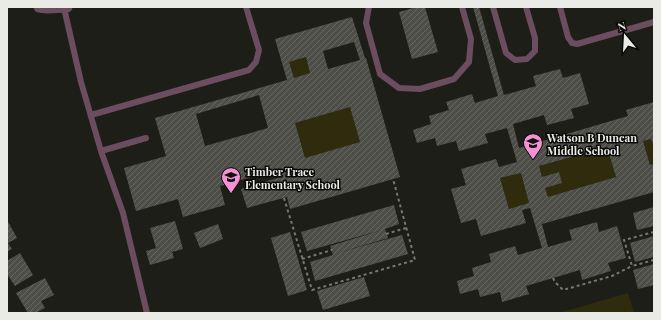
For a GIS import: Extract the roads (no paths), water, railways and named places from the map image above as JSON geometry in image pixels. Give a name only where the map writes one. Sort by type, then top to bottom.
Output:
[{"type":"street","points":[[39,7],[66,7]]},
{"type":"lane","points":[[66,7],[81,82],[101,151],[123,213],[147,313]]},
{"type":"lane","points":[[91,115],[249,70],[256,62],[259,50],[246,7]]},
{"type":"lane","points":[[369,7],[366,23],[380,74],[399,88],[420,89],[454,79],[469,62],[472,39],[462,7]]},
{"type":"lane","points":[[493,7],[506,53],[515,60],[527,59],[535,51],[535,38],[526,7]]},
{"type":"lane","points":[[560,7],[568,37],[572,44],[577,44],[654,22]]},
{"type":"lane","points":[[101,151],[146,138]]},
{"type":"place","name":"Watson B Duncan Middle School","points":[[533,160]]},
{"type":"place","name":"Timber Trace Elementary School","points":[[231,194]]}]
